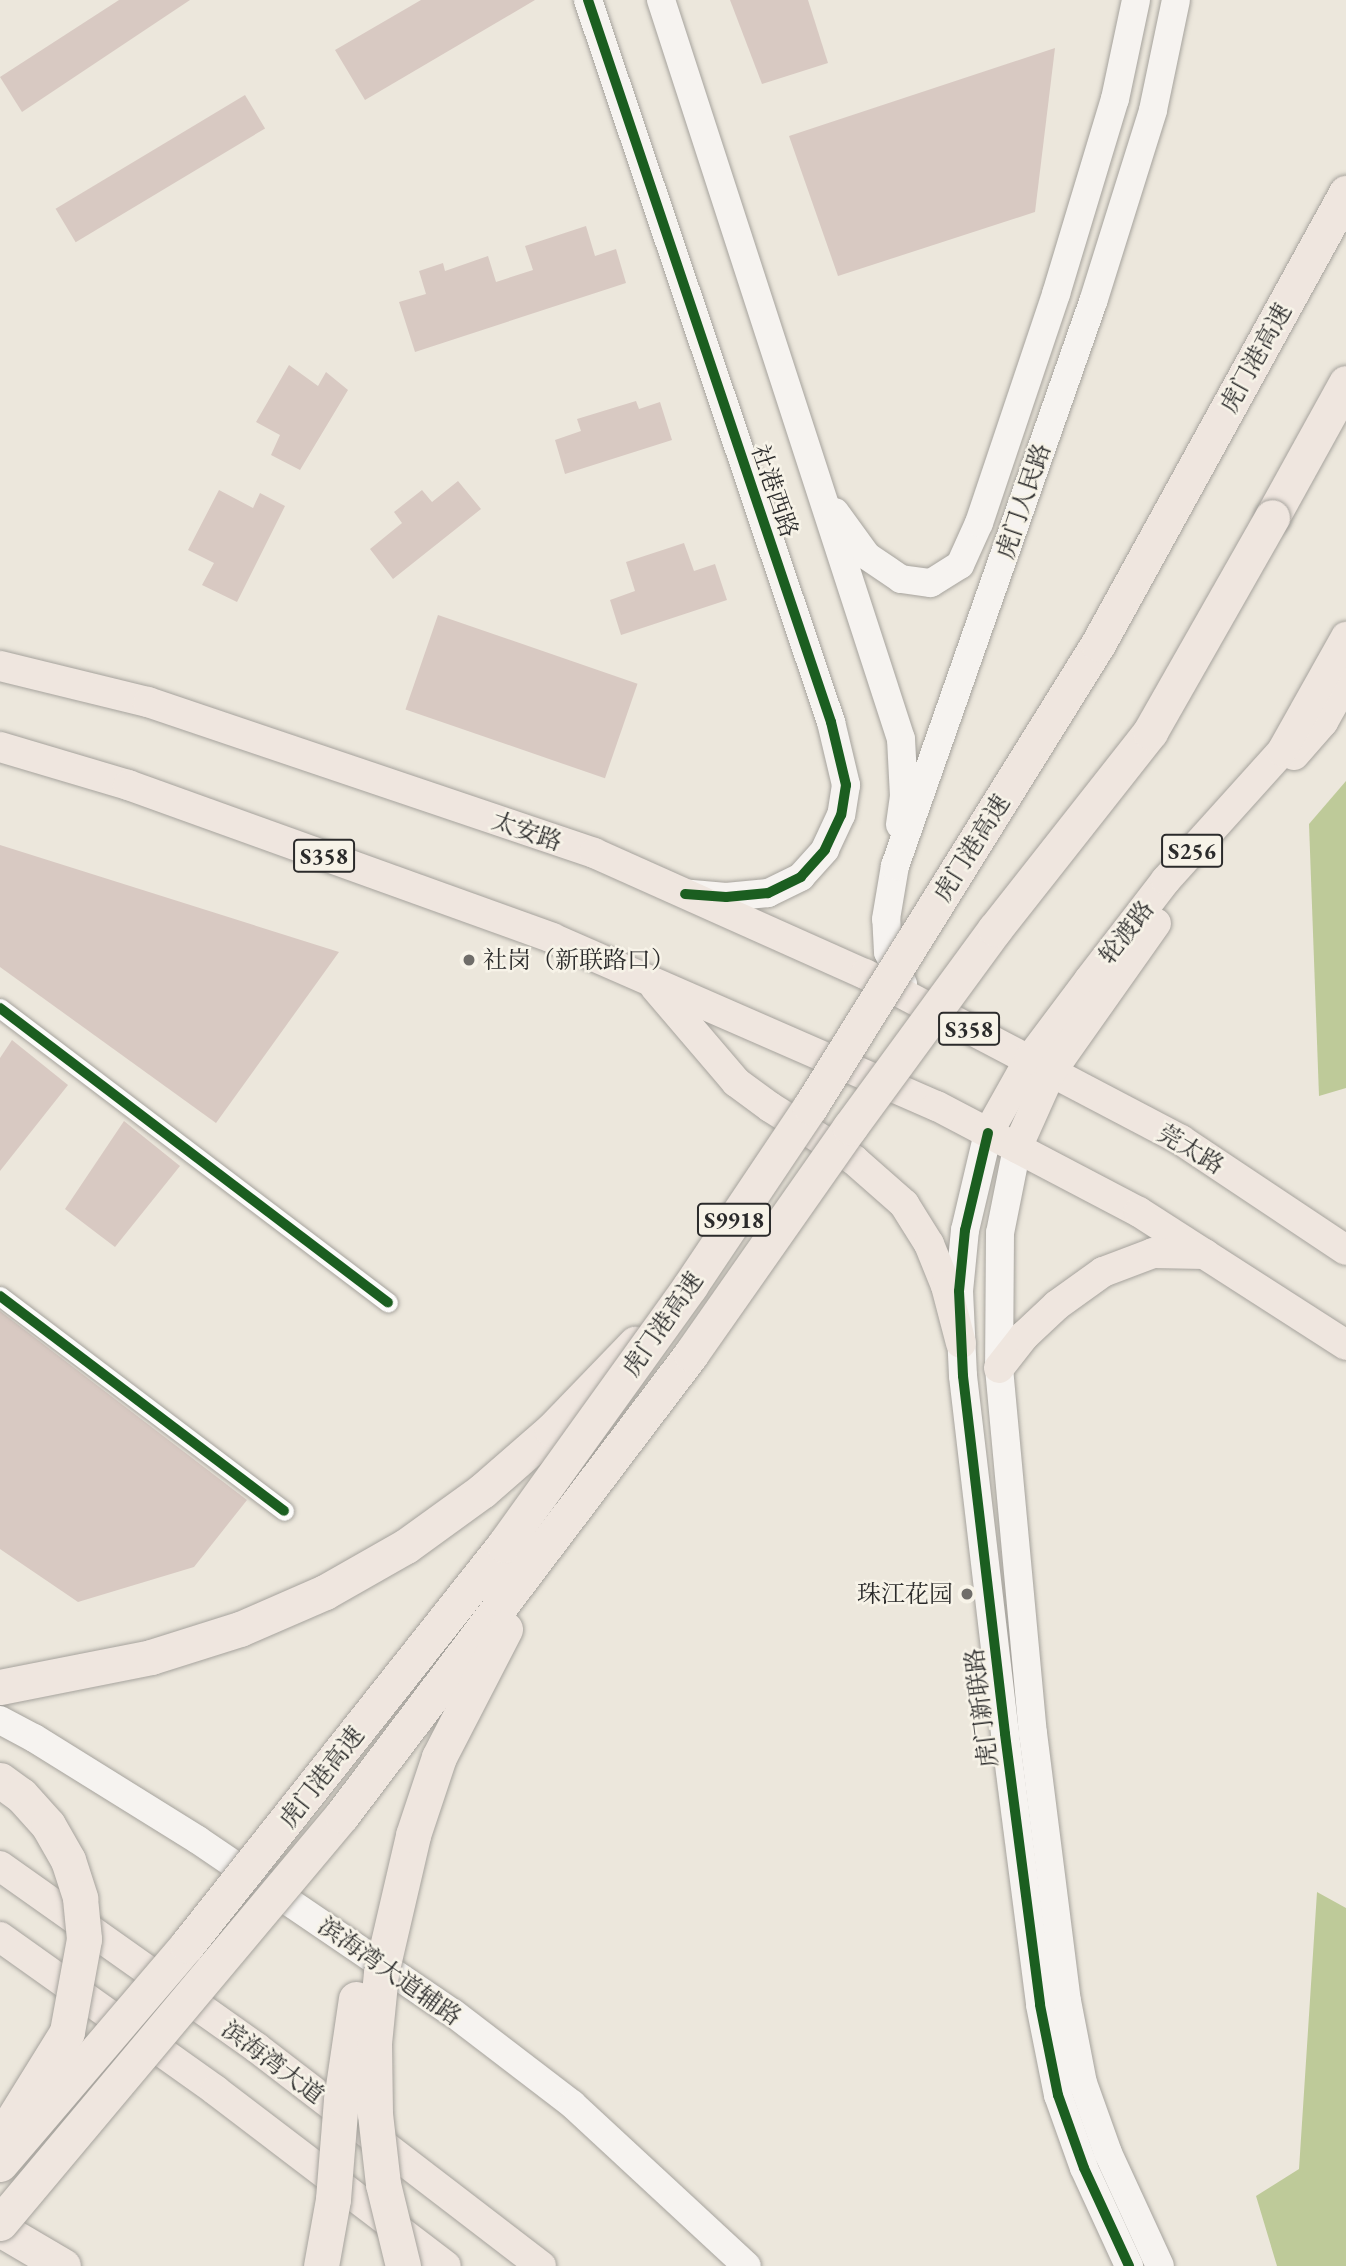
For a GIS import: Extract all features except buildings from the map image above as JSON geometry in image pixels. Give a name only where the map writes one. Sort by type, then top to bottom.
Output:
[{"type":"highway","name":"虎门港高速","points":[[0,2164],[187,1945],[505,1545],[690,1286],[810,1107],[1098,644],[1346,193]]},
{"type":"highway","name":"虎门港高速","points":[[0,2223],[342,1815],[691,1354],[849,1127],[995,929],[1150,732],[1346,383]]},
{"type":"highway","points":[[0,1687],[150,1657],[240,1629],[325,1591],[406,1546],[482,1491],[552,1430],[690,1286]]},
{"type":"highway","points":[[321,2266],[333,2199],[341,2100],[354,2011],[374,1912],[404,1829],[439,1757],[494,1649],[569,1518]]},
{"type":"highway","points":[[403,2266],[383,2184],[375,2114],[374,2043],[380,1973],[394,1903],[439,1757]]},
{"type":"highway","points":[[0,1780],[21,1795],[48,1825],[68,1860],[80,1898],[84,1938],[68,2032],[0,2140]]},
{"type":"highway","points":[[0,2229],[64,2266]]},
{"type":"main road","name":"轮渡路","points":[[1017,1148],[1040,1066],[1166,880],[1282,751],[1346,637]]},
{"type":"main road","name":"太安路","points":[[0,666],[148,702],[594,853],[865,974],[1040,1066]]},
{"type":"main road","name":"轮渡路","points":[[988,1133],[1172,900],[1323,722],[1346,681]]},
{"type":"main road","name":"S358","points":[[0,747],[128,785],[552,938],[937,1106],[988,1133]]},
{"type":"main road","points":[[644,978],[662,992],[736,1082],[770,1107],[854,1160],[904,1204],[929,1244],[946,1286],[961,1343]]},
{"type":"main road","name":"莞太路","points":[[1040,1066],[1181,1140],[1346,1250]]},
{"type":"main road","points":[[988,1133],[1139,1212],[1346,1345]]},
{"type":"main road","points":[[999,1368],[1024,1336],[1057,1305],[1103,1272],[1153,1253],[1205,1254]]},
{"type":"main road","name":"滨海湾大道","points":[[0,1866],[208,2013],[541,2266]]},
{"type":"main road","points":[[0,1937],[171,2059],[446,2266]]},
{"type":"street","name":"社港西路","points":[[588,0],[831,722],[846,785],[841,815],[825,850],[801,877],[768,893],[726,897],[685,894]]},
{"type":"street","name":"社港西路","points":[[661,0],[901,739],[904,796],[895,866]]},
{"type":"street","name":"虎门人民路","points":[[813,472],[836,515],[867,556],[901,579],[931,583],[960,565],[979,523],[1060,281],[1115,99],[1136,0]]},
{"type":"street","name":"虎门人民路","points":[[910,997],[888,952],[886,919],[895,866],[1093,302],[1153,110],[1176,0]]},
{"type":"street","points":[[0,1008],[388,1303]]},
{"type":"street","name":"虎门新联路","points":[[988,1133],[965,1230],[959,1291],[961,1343],[1003,1720],[1040,2005],[1058,2095],[1084,2168],[1129,2266]]},
{"type":"street","name":"虎门新联路","points":[[1017,1148],[1000,1234],[999,1368],[1033,1733],[1067,2001],[1083,2083],[1108,2153],[1160,2266]]},
{"type":"street","points":[[0,1296],[284,1511]]},
{"type":"street","name":"滨海湾大道辅路","points":[[0,1720],[74,1762],[198,1840],[453,2013],[572,2104],[747,2266]]},
{"type":"green space","points":[[1346,781],[1346,1088],[1319,1096],[1309,824]]},
{"type":"green space","points":[[1317,1892],[1346,1908],[1346,2266],[1277,2266],[1256,2196],[1299,2169]]},
{"type":"cycle path","points":[[588,0],[831,722],[846,785],[841,815],[825,850],[801,877],[768,893],[726,897],[685,894]]},
{"type":"cycle path","points":[[0,1008],[388,1303]]},
{"type":"cycle path","points":[[988,1133],[965,1230],[959,1291],[963,1376],[1005,1734],[1040,2005],[1058,2095],[1084,2168],[1129,2266]]},
{"type":"cycle path","points":[[0,1296],[284,1511]]},
{"type":"place","name":"社岗（新联路口）","points":[[469,960]]},
{"type":"place","name":"珠江花园","points":[[967,1594]]}]
